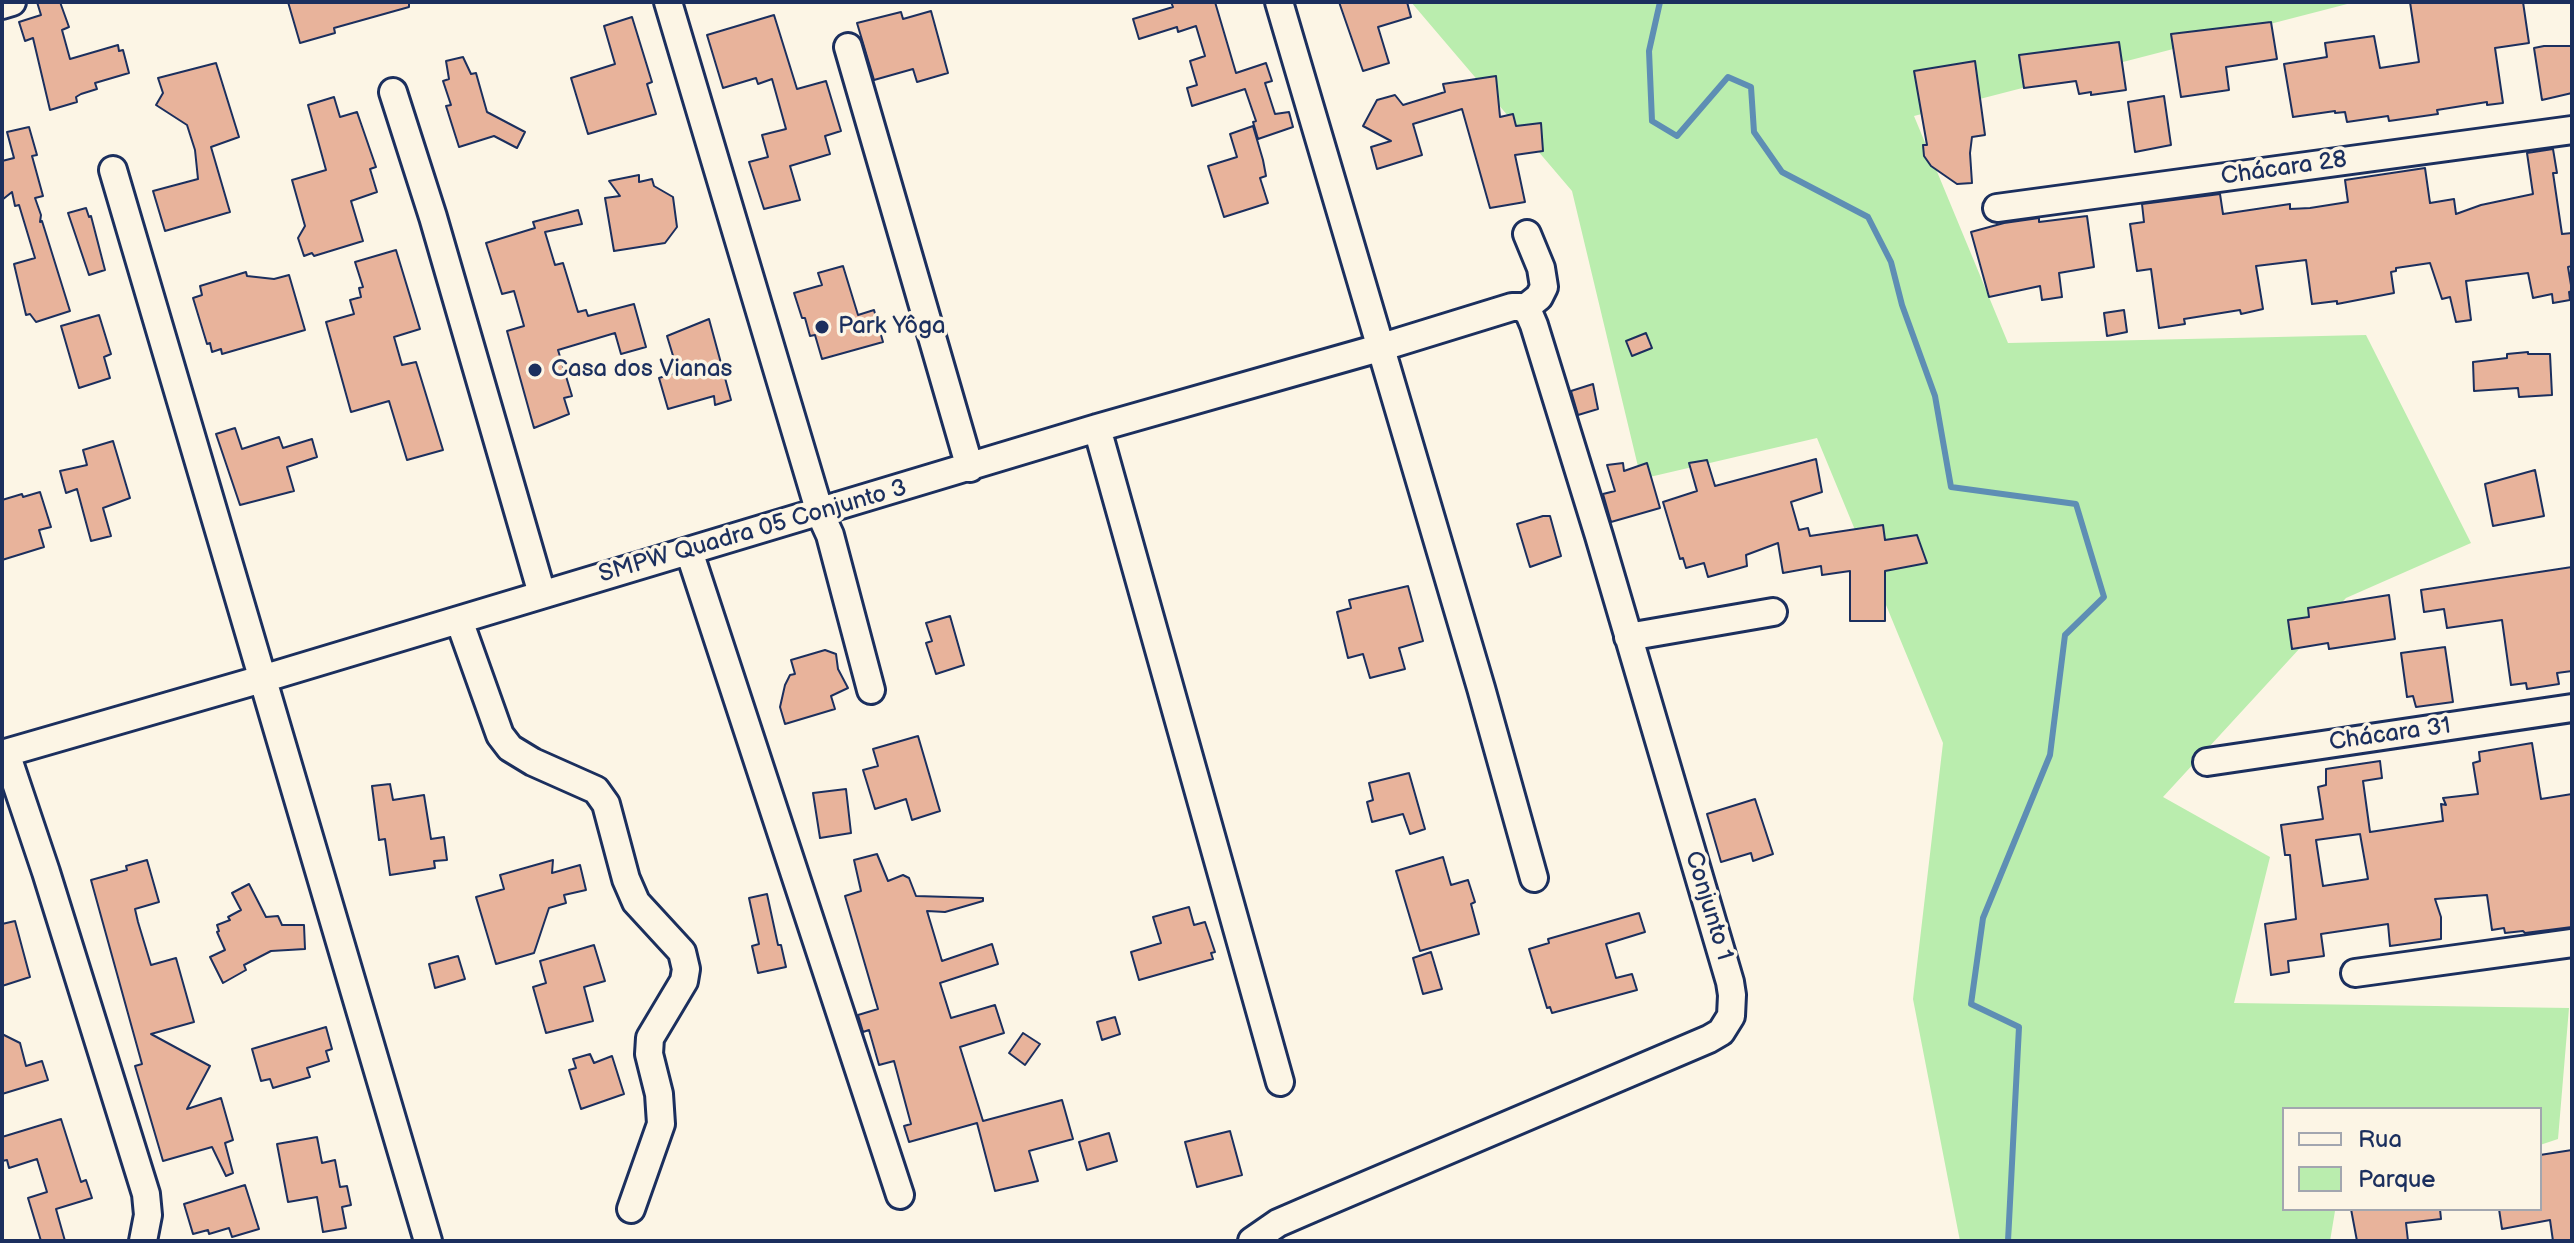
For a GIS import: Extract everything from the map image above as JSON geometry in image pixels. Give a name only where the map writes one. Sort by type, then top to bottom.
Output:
[{"type":"street","points":[[2,5],[12,2]]},
{"type":"street","points":[[668,2],[820,513],[830,535],[871,690]]},
{"type":"street","points":[[1279,2],[1477,672],[1534,878]]},
{"type":"street","points":[[848,47],[970,468]]},
{"type":"street","points":[[393,92],[430,208],[542,594]]},
{"type":"street","name":"Chácara 28","points":[[1997,208],[2572,130]]},
{"type":"street","points":[[113,170],[428,1241]]},
{"type":"street","points":[[1514,309],[1539,297],[1544,287],[1541,268],[1527,234]]},
{"type":"street","name":"SMPW Quadra 05 Conjunto 3","points":[[4,754],[1097,428],[1514,309]]},
{"type":"street","name":"Conjunto 1","points":[[1252,1241],[1278,1223],[1709,1039],[1727,1025],[1732,1004],[1730,982],[1628,637],[1534,325],[1514,309]]},
{"type":"street","points":[[1097,428],[1280,1082]]},
{"type":"street","points":[[689,551],[900,1195]]},
{"type":"street","points":[[1628,637],[1773,612]]},
{"type":"street","points":[[459,620],[500,735],[510,748],[533,762],[596,790],[606,804],[626,879],[636,902],[682,952],[686,969],[684,981],[650,1038],[649,1054],[659,1094],[661,1124],[631,1209]]},
{"type":"street","name":"Chácara 31","points":[[2207,762],[2572,708]]},
{"type":"street","points":[[4,754],[46,872],[146,1194],[148,1215],[143,1241]]},
{"type":"street","points":[[2355,973],[2572,943]]},
{"type":"green space","points":[[1411,2],[2355,2],[1914,116],[2008,343],[2366,335],[2471,543],[2346,598],[2163,797],[2270,857],[2234,1003],[2569,1008],[2558,1139],[2542,1144],[2542,1107],[2282,1107],[2282,1211],[2335,1211],[2330,1241],[1960,1241],[1913,999],[1943,743],[1817,438],[1641,479],[1572,191]]},
{"type":"building","points":[[37,2],[60,2],[69,27],[62,30],[70,59],[118,45],[119,51],[123,50],[129,73],[95,83],[97,89],[76,97],[77,102],[50,110],[33,38],[25,41],[19,22],[41,15]]},
{"type":"building","points":[[288,2],[409,2],[409,7],[334,28],[335,33],[300,43]]},
{"type":"building","points":[[1171,2],[1215,2],[1236,73],[1266,63],[1272,81],[1265,83],[1275,114],[1289,112],[1293,127],[1258,139],[1253,122],[1256,121],[1245,89],[1192,106],[1187,88],[1197,85],[1190,61],[1205,56],[1196,26],[1178,32],[1177,27],[1139,39],[1133,19],[1173,7]]},
{"type":"building","points":[[1339,2],[1407,2],[1411,17],[1378,27],[1389,63],[1363,71]]},
{"type":"building","points":[[2410,2],[2523,2],[2529,43],[2495,48],[2503,103],[2487,105],[2487,102],[2437,110],[2438,114],[2389,121],[2388,116],[2347,122],[2345,112],[2335,111],[2293,117],[2284,64],[2327,57],[2325,43],[2374,36],[2380,68],[2419,62]]},
{"type":"building","points":[[931,11],[948,73],[917,82],[913,69],[874,80],[857,23],[901,12],[903,19]]},
{"type":"building","points":[[774,15],[797,89],[826,81],[841,131],[825,136],[830,154],[790,166],[800,200],[764,209],[749,162],[768,157],[762,135],[786,129],[772,79],[758,84],[756,78],[723,88],[707,35]]},
{"type":"building","points":[[632,17],[652,82],[647,84],[656,114],[588,134],[571,78],[615,64],[604,26]]},
{"type":"building","points":[[2271,22],[2277,59],[2226,67],[2229,90],[2181,97],[2171,34]]},
{"type":"building","points":[[2119,42],[2126,90],[2079,94],[2076,81],[2024,88],[2019,55]]},
{"type":"building","points":[[2572,46],[2572,93],[2542,100],[2534,48]]},
{"type":"building","points":[[463,57],[471,74],[476,73],[487,112],[525,132],[517,148],[494,136],[459,147],[446,106],[451,105],[443,81],[449,79],[446,61]]},
{"type":"building","points":[[1975,61],[1985,135],[1972,137],[1972,183],[1957,184],[1931,166],[1924,156],[1923,145],[1927,145],[1914,71]]},
{"type":"building","points":[[216,63],[239,137],[211,147],[230,212],[165,231],[153,191],[198,179],[195,150],[187,125],[156,105],[163,93],[158,78]]},
{"type":"building","points":[[1496,76],[1500,117],[1513,114],[1516,126],[1541,123],[1543,151],[1515,155],[1525,202],[1490,208],[1462,109],[1413,124],[1422,155],[1377,169],[1371,147],[1391,141],[1363,126],[1377,100],[1395,95],[1403,105],[1445,92],[1443,84]]},
{"type":"building","points":[[2164,96],[2171,145],[2135,152],[2128,102]]},
{"type":"building","points":[[334,97],[340,117],[357,112],[376,167],[370,169],[377,192],[351,201],[363,241],[314,256],[312,253],[304,256],[298,238],[305,226],[292,180],[326,170],[308,105]]},
{"type":"building","points":[[1253,126],[1263,160],[1266,176],[1260,178],[1268,203],[1224,217],[1208,166],[1237,157],[1230,134]]},
{"type":"building","points":[[29,127],[37,155],[32,156],[43,196],[35,198],[41,215],[40,222],[70,311],[36,322],[30,314],[26,315],[14,264],[35,258],[12,192],[2,200],[2,161],[14,158],[7,132]]},
{"type":"building","points":[[2553,149],[2557,173],[2553,173],[2562,234],[2572,233],[2572,266],[2568,267],[2572,291],[2569,292],[2570,300],[2553,303],[2552,294],[2533,298],[2528,273],[2466,281],[2471,320],[2456,322],[2450,297],[2442,299],[2430,263],[2396,268],[2391,272],[2394,293],[2337,304],[2337,301],[2312,304],[2306,260],[2256,266],[2263,309],[2184,319],[2185,324],[2159,328],[2151,269],[2137,271],[2130,224],[2144,222],[2142,204],[2220,194],[2223,214],[2290,204],[2290,209],[2310,208],[2348,202],[2345,180],[2425,168],[2430,203],[2454,199],[2456,214],[2481,205],[2533,194],[2527,153]]},
{"type":"building","points":[[639,175],[639,182],[652,179],[654,186],[673,197],[677,227],[665,243],[614,251],[605,198],[620,196],[609,181]]},
{"type":"building","points":[[86,208],[91,216],[105,270],[89,275],[68,213]]},
{"type":"building","points":[[578,210],[582,224],[545,232],[555,265],[563,263],[578,312],[586,310],[588,316],[634,304],[646,347],[621,354],[615,333],[558,350],[572,396],[564,398],[569,414],[534,428],[507,331],[524,326],[514,291],[502,294],[486,243],[535,228],[533,222]]},
{"type":"building","points":[[2087,216],[2094,267],[2059,273],[2062,297],[2042,300],[2040,286],[1989,297],[1971,232],[2039,218],[2039,222]]},
{"type":"building","points":[[396,250],[420,329],[394,337],[402,365],[416,362],[443,450],[407,460],[389,401],[351,412],[326,322],[354,314],[350,300],[361,297],[359,288],[363,287],[355,262]]},
{"type":"building","points":[[843,266],[858,315],[874,310],[883,342],[822,359],[815,335],[810,336],[794,293],[822,285],[818,273]]},
{"type":"building","points":[[246,272],[247,276],[274,279],[289,275],[305,330],[222,354],[221,349],[212,352],[193,298],[202,295],[200,286]]},
{"type":"building","points":[[2124,310],[2127,332],[2107,336],[2104,313]]},
{"type":"building","points":[[99,315],[111,354],[104,357],[110,378],[79,388],[61,326]]},
{"type":"building","points":[[709,319],[731,400],[715,405],[714,396],[668,409],[659,378],[678,372],[667,336]]},
{"type":"building","points":[[1646,333],[1652,348],[1632,356],[1626,341]]},
{"type":"building","points":[[2528,352],[2550,354],[2552,395],[2519,397],[2518,388],[2474,391],[2473,362]]},
{"type":"building","points":[[1593,384],[1598,409],[1578,415],[1571,391]]},
{"type":"building","points":[[235,428],[242,449],[279,437],[283,448],[312,439],[317,457],[287,467],[294,491],[240,505],[216,434]]},
{"type":"building","points":[[113,441],[130,498],[103,508],[111,536],[91,541],[77,489],[66,493],[60,471],[87,465],[83,450]]},
{"type":"building","points":[[1816,459],[1822,492],[1791,502],[1799,530],[1808,528],[1810,536],[1883,525],[1885,540],[1917,535],[1927,563],[1885,571],[1885,621],[1850,621],[1850,571],[1822,575],[1821,566],[1783,573],[1778,543],[1746,555],[1747,566],[1708,577],[1704,563],[1686,568],[1683,558],[1680,559],[1663,502],[1697,491],[1689,463],[1707,460],[1715,486]]},
{"type":"building","points":[[1623,463],[1624,471],[1647,463],[1660,508],[1611,522],[1603,494],[1615,491],[1607,465]]},
{"type":"building","points":[[2535,470],[2544,516],[2493,526],[2485,484]]},
{"type":"building","points":[[40,492],[51,527],[39,530],[44,547],[2,560],[2,500]]},
{"type":"building","points":[[1550,516],[1561,556],[1530,567],[1517,524]]},
{"type":"building","points":[[2572,567],[2572,671],[2557,673],[2559,684],[2527,689],[2526,683],[2511,685],[2502,620],[2447,628],[2444,609],[2424,612],[2421,590]]},
{"type":"building","points":[[1408,586],[1423,641],[1399,648],[1405,669],[1370,678],[1363,654],[1348,658],[1337,612],[1351,608],[1349,600]]},
{"type":"building","points":[[2389,595],[2395,639],[2329,649],[2328,643],[2292,649],[2288,620],[2309,617],[2308,608]]},
{"type":"building","points":[[950,616],[964,665],[936,674],[926,643],[932,641],[926,623]]},
{"type":"building","points":[[2445,647],[2453,702],[2416,707],[2413,696],[2407,697],[2401,653]]},
{"type":"building","points":[[825,650],[836,654],[838,669],[848,688],[831,696],[835,709],[785,724],[780,707],[785,685],[790,675],[795,674],[791,660]]},
{"type":"building","points":[[918,736],[940,811],[912,820],[906,799],[875,809],[863,770],[878,766],[873,749]]},
{"type":"building","points":[[2532,743],[2541,799],[2572,794],[2572,927],[2505,933],[2504,928],[2492,930],[2487,895],[2435,899],[2441,917],[2441,939],[2390,946],[2388,924],[2321,934],[2324,956],[2288,961],[2289,972],[2271,975],[2265,924],[2296,919],[2290,855],[2285,855],[2281,825],[2323,819],[2318,787],[2326,785],[2326,769],[2380,761],[2382,778],[2363,781],[2370,832],[2443,821],[2441,804],[2446,805],[2443,798],[2478,794],[2473,763],[2480,761],[2479,752]],"holes":[[[2360,834],[2368,879],[2323,886],[2316,840]]]},
{"type":"building","points":[[1409,773],[1425,829],[1410,834],[1403,814],[1372,822],[1367,802],[1373,800],[1369,783]]},
{"type":"building","points":[[390,784],[393,800],[424,795],[431,839],[444,837],[447,860],[434,861],[435,868],[390,875],[385,839],[379,840],[372,786]]},
{"type":"building","points":[[846,789],[851,833],[820,838],[813,793]]},
{"type":"building","points":[[1755,799],[1773,854],[1753,861],[1751,853],[1721,862],[1707,814]]},
{"type":"building","points":[[877,854],[888,881],[903,875],[909,878],[916,896],[983,898],[983,901],[945,912],[927,911],[942,961],[992,944],[998,964],[940,983],[951,1018],[995,1005],[1004,1033],[960,1047],[983,1121],[1062,1100],[1073,1139],[1029,1151],[1038,1181],[995,1191],[977,1123],[909,1142],[904,1126],[911,1124],[894,1061],[879,1065],[869,1030],[863,1032],[858,1015],[878,1009],[845,896],[861,891],[854,860]]},
{"type":"building","points":[[1443,857],[1451,885],[1468,880],[1475,902],[1471,904],[1479,934],[1420,951],[1396,871]]},
{"type":"building","points":[[147,860],[159,902],[135,909],[138,922],[151,965],[176,958],[194,1022],[151,1034],[210,1066],[187,1109],[221,1098],[233,1140],[225,1143],[233,1173],[226,1176],[212,1147],[163,1161],[135,1066],[142,1064],[91,880],[127,870],[126,866]]},
{"type":"building","points":[[553,860],[552,873],[580,865],[586,890],[564,895],[566,903],[549,908],[534,953],[496,964],[476,897],[504,889],[500,875]]},
{"type":"building","points":[[249,884],[266,917],[278,916],[282,925],[304,925],[305,949],[271,951],[244,965],[246,970],[223,983],[210,957],[225,950],[217,925],[230,920],[228,917],[241,910],[232,893]]},
{"type":"building","points":[[767,894],[786,967],[758,973],[752,946],[759,944],[749,898]]},
{"type":"building","points":[[1189,907],[1194,925],[1205,922],[1215,952],[1211,953],[1213,959],[1139,980],[1131,952],[1161,943],[1153,917]]},
{"type":"building","points":[[1639,913],[1645,932],[1606,944],[1616,978],[1632,974],[1637,990],[1552,1013],[1550,1007],[1547,1008],[1529,949],[1549,943],[1548,939]]},
{"type":"building","points":[[15,921],[30,977],[2,986],[2,924]]},
{"type":"building","points":[[594,945],[605,981],[584,987],[593,1021],[546,1033],[533,987],[546,983],[540,961]]},
{"type":"building","points":[[1431,952],[1442,989],[1423,994],[1413,958]]},
{"type":"building","points":[[458,956],[465,979],[435,988],[429,964]]},
{"type":"building","points":[[1115,1017],[1120,1034],[1102,1040],[1097,1022]]},
{"type":"building","points":[[326,1027],[332,1049],[326,1051],[329,1061],[307,1068],[310,1077],[273,1088],[270,1079],[261,1081],[252,1049]]},
{"type":"building","points":[[1023,1033],[1040,1044],[1025,1065],[1009,1053]]},
{"type":"building","points":[[2,1034],[20,1043],[26,1066],[42,1061],[48,1080],[2,1094]]},
{"type":"building","points":[[590,1054],[594,1063],[612,1056],[624,1094],[581,1109],[569,1070],[576,1068],[573,1059]]},
{"type":"building","points":[[61,1119],[81,1182],[86,1180],[92,1198],[56,1209],[65,1241],[41,1241],[28,1198],[47,1192],[37,1159],[9,1168],[7,1160],[2,1161],[2,1137]]},
{"type":"building","points":[[1230,1131],[1242,1175],[1197,1187],[1185,1142]]},
{"type":"building","points":[[1109,1133],[1117,1161],[1087,1170],[1079,1142]]},
{"type":"building","points":[[317,1137],[322,1163],[335,1160],[340,1187],[347,1186],[351,1205],[342,1207],[346,1228],[323,1232],[317,1197],[288,1202],[277,1144]]},
{"type":"building","points":[[2572,1150],[2572,1241],[2553,1241],[2550,1220],[2502,1229],[2499,1211],[2542,1211],[2542,1155]]},
{"type":"building","points":[[245,1185],[259,1229],[232,1237],[229,1228],[209,1234],[208,1230],[193,1234],[184,1204]]},
{"type":"building","points":[[2351,1211],[2440,1211],[2441,1219],[2406,1223],[2408,1241],[2357,1241]]},
{"type":"waterway","points":[[1660,2],[1649,51],[1652,121],[1677,136],[1728,77],[1751,87],[1754,132],[1782,172],[1868,217],[1891,262],[1902,305],[1935,396],[1951,487],[2076,504],[2104,597],[2065,635],[2050,755],[1983,918],[1971,1004],[2019,1027],[2008,1241]]},
{"type":"place","name":"Park Yôga","points":[[822,327]]},
{"type":"place","name":"Casa dos Vianas","points":[[535,370]]}]
